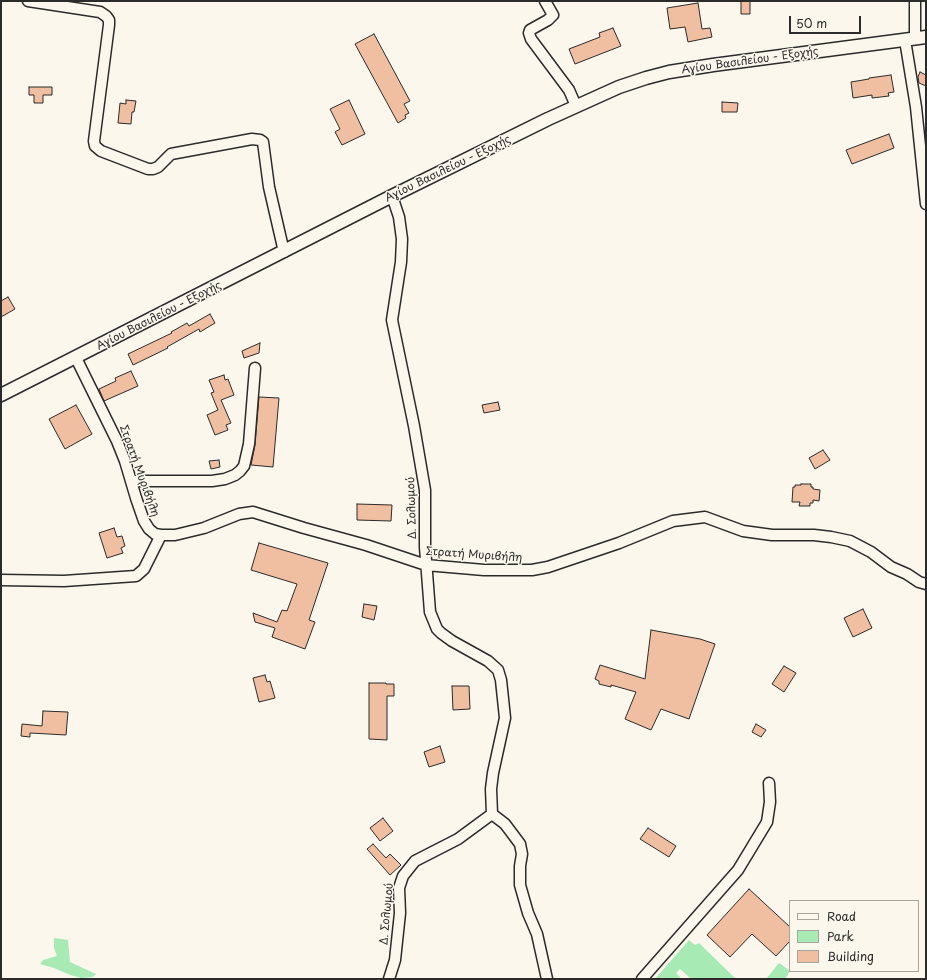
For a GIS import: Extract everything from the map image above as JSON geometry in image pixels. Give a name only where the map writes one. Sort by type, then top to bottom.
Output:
[{"type":"main road","name":"Αγίου Βασιλείου - Εξοχής","points":[[1,395],[392,196],[576,106],[620,87],[669,72],[916,38]]},
{"type":"street","points":[[28,1],[100,12],[109,20],[94,141],[95,146],[101,151],[148,169],[153,169],[170,154],[252,139],[260,140],[262,142],[269,187],[284,252]]},
{"type":"street","points":[[545,1],[553,15],[548,20],[530,30],[529,33],[531,39],[568,90],[576,106]]},
{"type":"street","points":[[915,1],[916,107],[926,204]]},
{"type":"street","name":"Δ. Σολωμού","points":[[389,979],[395,960],[400,913],[399,888],[403,876],[415,861],[458,839],[492,814],[491,790],[493,773],[505,718],[501,680],[498,670],[488,660],[452,641],[441,633],[437,629],[430,612],[424,530],[425,490],[416,433],[392,320],[401,262],[402,239],[399,217],[392,196]]},
{"type":"street","name":"Στρατή Μυριβήλη","points":[[76,358],[117,441],[132,481],[144,521],[149,529],[155,534],[175,535],[204,528],[239,514],[252,512],[366,545],[426,565],[484,570],[532,570],[548,567],[619,543],[674,521],[705,517],[743,531],[772,535],[831,536],[850,542],[872,552],[891,567],[907,574],[919,582],[926,584]]},
{"type":"street","points":[[132,481],[212,481],[225,479],[240,471],[244,466],[249,444],[255,368]]},
{"type":"street","points":[[1,580],[64,581],[136,576],[144,569],[161,535]]},
{"type":"street","points":[[642,979],[738,870],[767,822],[770,802],[769,783]]},
{"type":"street","points":[[492,814],[505,824],[520,844],[522,854],[520,866],[520,885],[528,913],[537,934],[546,979]]},
{"type":"green space","points":[[54,938],[68,940],[70,962],[96,974],[93,977],[81,978],[40,964],[43,960],[57,956],[54,948]]},
{"type":"green space","points":[[689,940],[695,945],[699,943],[736,979],[691,979],[680,969],[676,973],[682,979],[655,979]]},
{"type":"green space","points":[[779,963],[789,970],[789,973],[785,979],[766,979]]},
{"type":"building","points":[[741,1],[750,1],[750,14],[741,14]]},
{"type":"building","points":[[698,3],[702,29],[710,28],[712,37],[688,42],[685,27],[670,29],[667,8]]},
{"type":"building","points":[[613,28],[621,46],[575,64],[569,49],[600,37],[599,33]]},
{"type":"building","points":[[374,34],[410,101],[404,104],[409,113],[405,115],[406,118],[398,123],[355,44]]},
{"type":"building","points":[[920,72],[926,75],[926,86],[919,83],[918,77]]},
{"type":"building","points":[[891,75],[894,92],[888,93],[889,96],[872,98],[872,95],[853,98],[851,82]]},
{"type":"building","points":[[29,87],[52,87],[52,95],[43,95],[43,103],[34,103],[34,95],[29,95]]},
{"type":"building","points":[[126,100],[136,101],[134,112],[132,112],[131,124],[118,123],[120,103],[126,104]]},
{"type":"building","points":[[349,100],[365,134],[342,145],[335,132],[340,129],[330,109]]},
{"type":"building","points":[[722,102],[738,103],[737,112],[722,112]]},
{"type":"building","points":[[889,134],[894,148],[852,164],[846,150]]},
{"type":"building","points":[[8,297],[15,309],[1,317],[1,301]]},
{"type":"building","points":[[210,314],[215,323],[200,332],[199,329],[167,347],[168,348],[133,365],[128,354],[172,333],[171,332],[187,323],[189,326]]},
{"type":"building","points":[[260,343],[259,353],[244,358],[242,351]]},
{"type":"building","points":[[131,371],[138,386],[104,401],[99,389],[116,381],[115,378]]},
{"type":"building","points":[[224,375],[225,380],[228,379],[234,395],[221,400],[231,423],[226,425],[228,430],[215,435],[207,415],[218,410],[211,393],[214,392],[209,380]]},
{"type":"building","points":[[259,397],[279,398],[273,467],[251,465],[255,445]]},
{"type":"building","points":[[498,402],[500,410],[484,413],[482,405]]},
{"type":"building","points":[[76,405],[92,434],[65,449],[49,419]]},
{"type":"building","points":[[823,450],[830,460],[815,469],[809,458]]},
{"type":"building","points":[[219,460],[220,467],[211,469],[209,461]]},
{"type":"building","points":[[801,484],[811,484],[813,489],[820,490],[819,501],[813,500],[813,503],[810,503],[810,506],[799,506],[800,502],[792,502],[793,487]]},
{"type":"building","points":[[357,504],[392,505],[391,521],[357,520]]},
{"type":"building","points":[[114,528],[117,537],[122,536],[125,546],[121,548],[123,553],[107,558],[99,533]]},
{"type":"building","points":[[259,543],[328,563],[309,620],[315,622],[305,649],[272,637],[275,628],[255,622],[253,613],[277,622],[282,610],[287,611],[297,584],[251,570]]},
{"type":"building","points":[[364,604],[377,606],[374,620],[362,617]]},
{"type":"building","points":[[863,609],[872,628],[853,637],[844,618]]},
{"type":"building","points":[[651,630],[700,639],[715,644],[689,719],[661,709],[651,730],[625,719],[636,692],[611,685],[611,687],[599,684],[599,681],[595,679],[600,665],[645,679]]},
{"type":"building","points":[[784,666],[796,673],[784,692],[772,684]]},
{"type":"building","points":[[265,675],[267,682],[270,681],[275,698],[259,702],[253,678]]},
{"type":"building","points":[[369,683],[394,684],[394,696],[387,696],[387,740],[369,739]]},
{"type":"building","points":[[452,686],[469,686],[470,709],[453,710]]},
{"type":"building","points":[[43,711],[68,712],[66,735],[30,733],[30,737],[21,736],[22,724],[42,726]]},
{"type":"building","points":[[756,724],[766,730],[761,737],[752,732]]},
{"type":"building","points":[[440,746],[445,762],[429,767],[424,752]]},
{"type":"building","points":[[383,818],[393,831],[380,841],[370,828]]},
{"type":"building","points":[[648,828],[676,846],[669,857],[640,839]]},
{"type":"building","points":[[373,844],[386,858],[390,854],[401,865],[390,875],[367,849]]},
{"type":"building","points":[[749,889],[789,926],[789,942],[776,956],[752,934],[730,957],[707,935]]}]
